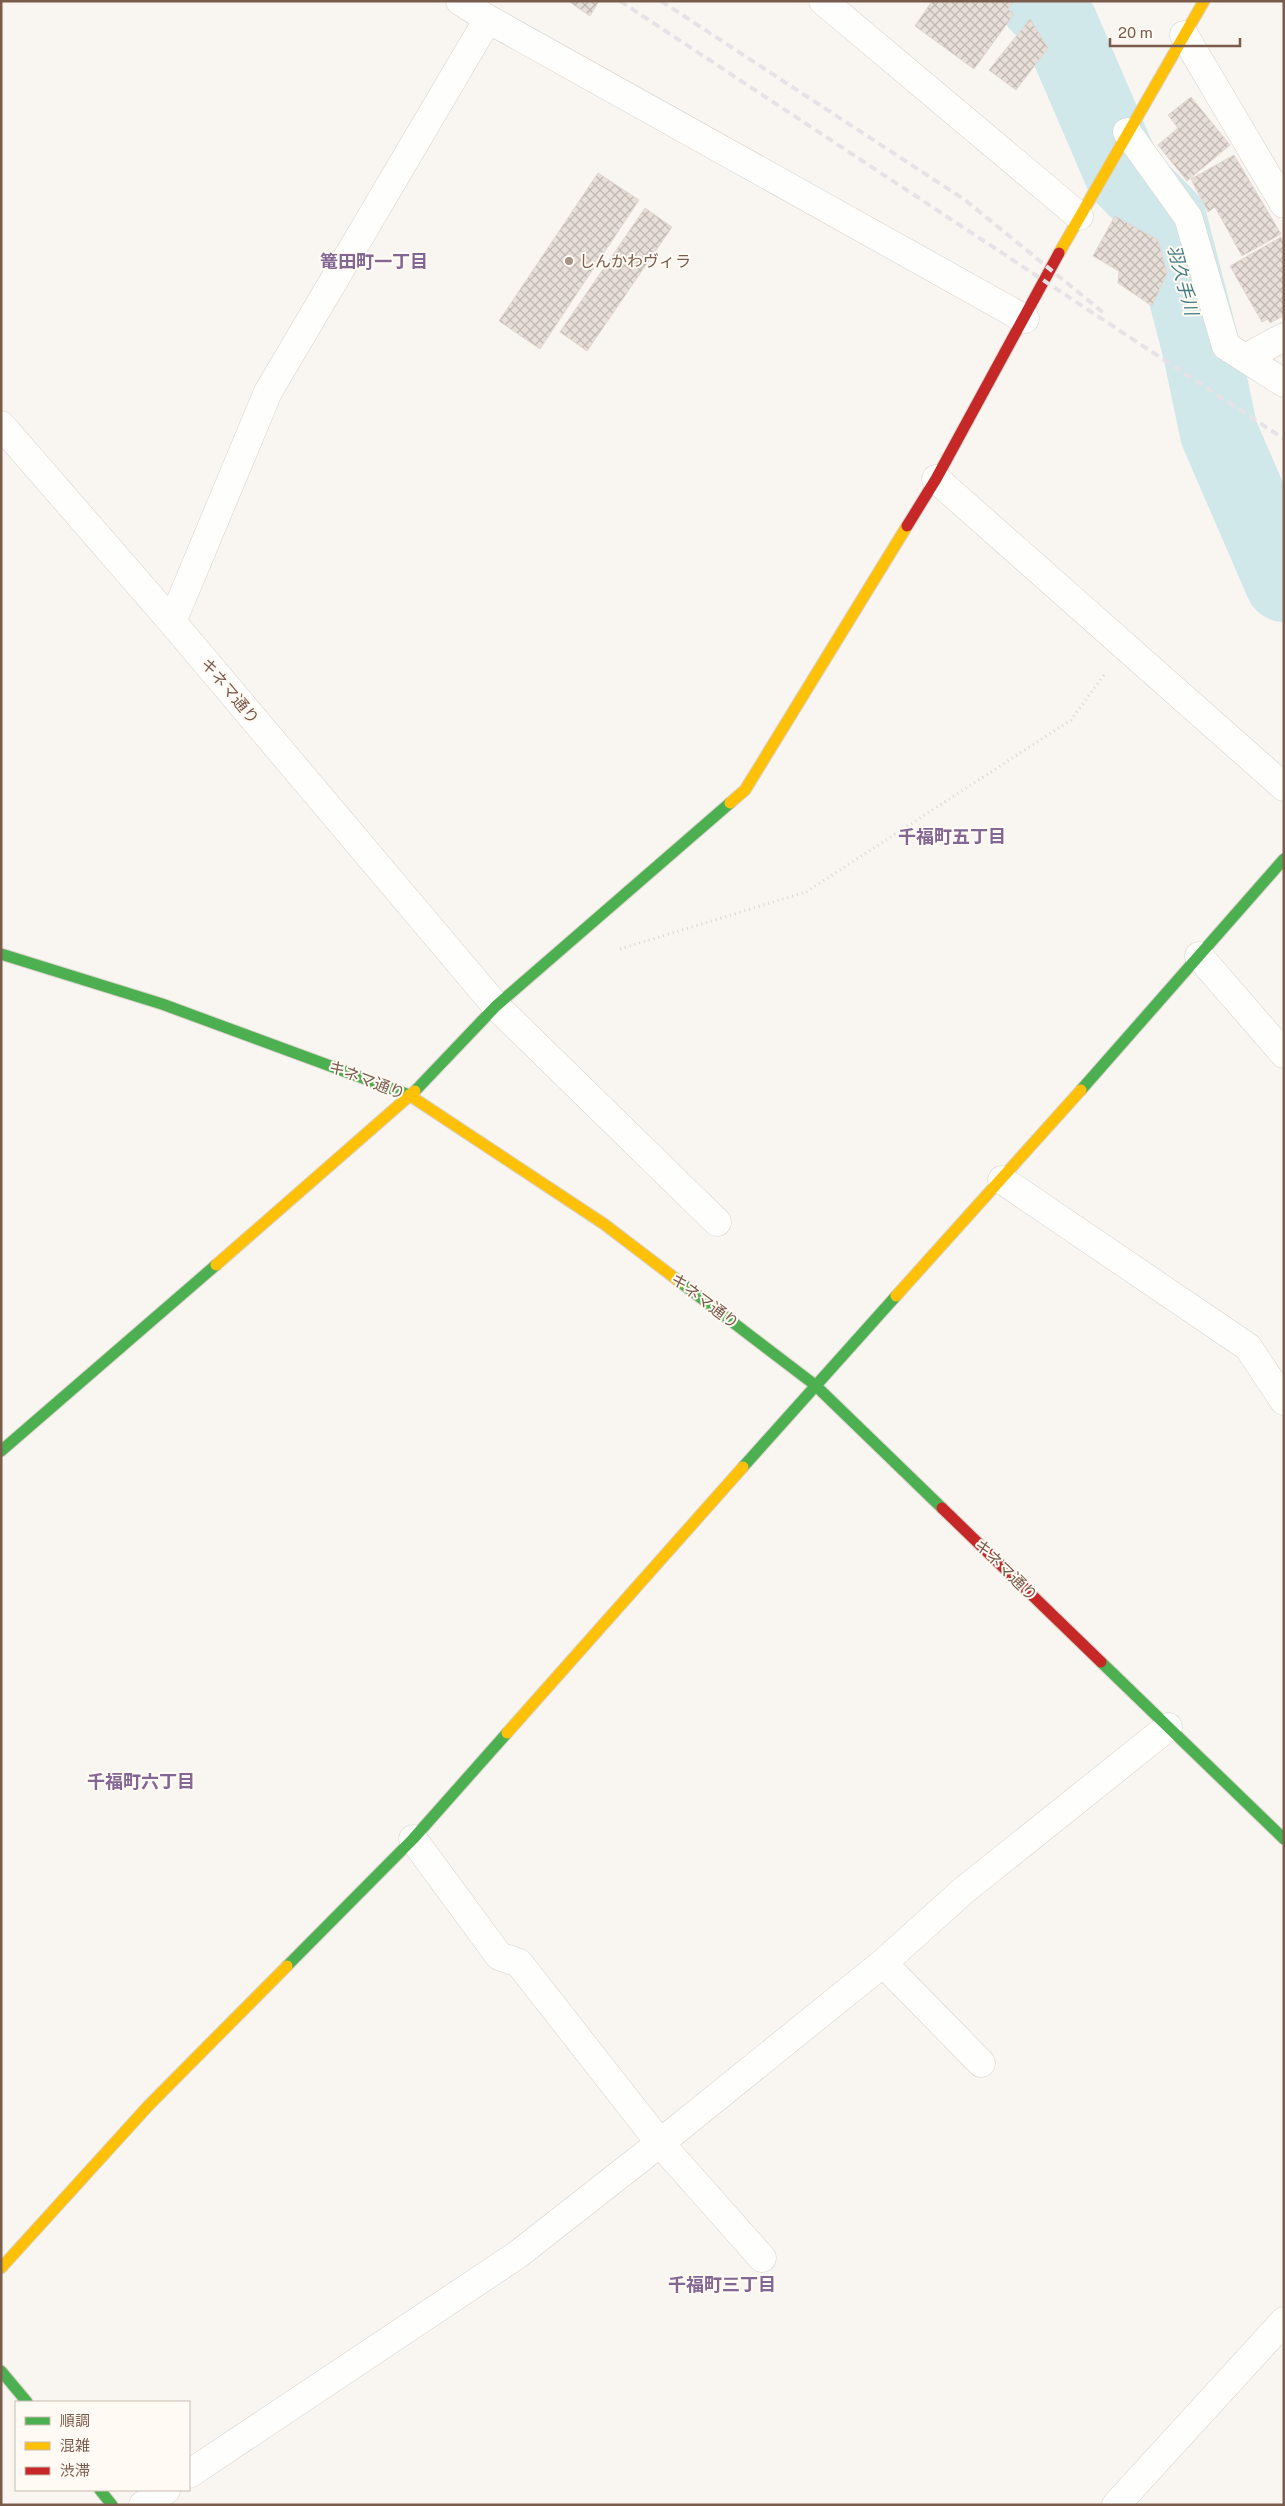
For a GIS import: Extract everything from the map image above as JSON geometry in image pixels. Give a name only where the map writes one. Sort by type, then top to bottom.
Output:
[{"type":"street","points":[[460,1],[488,19],[1025,319]]},
{"type":"street","points":[[823,1],[1079,216]]},
{"type":"street","points":[[1,1451],[410,1096],[496,1006],[745,790],[936,479],[1025,319],[1079,216],[1204,1]]},
{"type":"street","points":[[172,622],[268,392],[488,19]]},
{"type":"street","points":[[1184,35],[1284,204]]},
{"type":"street","points":[[1127,132],[1188,217],[1226,346],[1284,383]]},
{"type":"street","points":[[1245,358],[1284,337]]},
{"type":"street","name":"キネマ通り","points":[[1,425],[172,622],[496,1006],[717,1222]]},
{"type":"street","points":[[936,479],[1284,787]]},
{"type":"street","points":[[1,2268],[149,2105],[413,1839],[1002,1180],[1284,860]]},
{"type":"street","name":"キネマ通り","points":[[1,954],[162,1004],[410,1096],[604,1224],[816,1386],[1284,1839]]},
{"type":"street","points":[[1199,956],[1284,1054]]},
{"type":"street","points":[[1002,1180],[1248,1347],[1284,1401]]},
{"type":"street","points":[[190,2473],[517,2254],[660,2143],[883,1963],[963,1891],[1168,1727]]},
{"type":"street","points":[[413,1839],[499,1956],[519,1963],[660,2143],[762,2258]]},
{"type":"street","points":[[883,1963],[981,2064]]},
{"type":"street","points":[[1116,2505],[1284,2321]]},
{"type":"street","points":[[1,2371],[26,2401]]},
{"type":"street","points":[[101,2491],[112,2505]]},
{"type":"street","points":[[143,2505],[164,2491]]},
{"type":"path","points":[[616,950],[806,892],[1071,720],[1125,646]]},
{"type":"building","points":[[568,1],[599,1],[590,16]]},
{"type":"building","points":[[932,1],[1014,1],[1008,9],[1014,14],[974,69],[915,26]]},
{"type":"building","points":[[1030,19],[1048,48],[1016,90],[989,70]]},
{"type":"building","points":[[1191,97],[1230,145],[1187,181],[1158,145],[1178,128],[1168,115]]},
{"type":"building","points":[[1234,155],[1281,234],[1242,256],[1215,207],[1208,212],[1191,179]]},
{"type":"building","name":"しんかわヴィラ","points":[[598,173],[639,200],[540,349],[499,321]]},
{"type":"building","points":[[645,208],[672,227],[587,351],[560,332]]},
{"type":"building","points":[[1115,216],[1158,240],[1167,273],[1152,306],[1118,283],[1119,271],[1093,256]]},
{"type":"building","points":[[1281,237],[1284,243],[1284,318],[1283,316],[1270,323],[1268,319],[1262,322],[1230,266]]},
{"type":"waterway","name":"羽久手川","points":[[1037,1],[1059,24],[1124,175],[1168,220],[1202,352],[1219,433],[1284,583]]},
{"type":"railway","points":[[620,1],[1284,439]]},
{"type":"railway","points":[[661,1],[965,200],[1105,314]]},
{"type":"traffic: fast","points":[[415,1091],[496,1006],[730,803]]},
{"type":"traffic: fast","points":[[1081,1090],[1284,859]]},
{"type":"traffic: fast","points":[[1,954],[162,1004],[409,1095]]},
{"type":"traffic: fast","points":[[1,1451],[216,1265]]},
{"type":"traffic: fast","points":[[680,1282],[815,1385],[942,1508]]},
{"type":"traffic: fast","points":[[743,1467],[896,1296]]},
{"type":"traffic: fast","points":[[1101,1662],[1284,1839]]},
{"type":"traffic: fast","points":[[287,1966],[413,1839],[507,1733]]},
{"type":"traffic: fast","points":[[1,2371],[26,2401]]},
{"type":"traffic: fast","points":[[101,2491],[112,2505]]},
{"type":"traffic: slow","points":[[1059,253],[1204,1]]},
{"type":"traffic: slow","points":[[730,803],[745,790],[907,526]]},
{"type":"traffic: slow","points":[[896,1296],[1081,1090]]},
{"type":"traffic: slow","points":[[216,1265],[415,1091]]},
{"type":"traffic: slow","points":[[409,1095],[604,1224],[680,1282]]},
{"type":"traffic: slow","points":[[507,1733],[743,1467]]},
{"type":"traffic: slow","points":[[1,2268],[149,2105],[287,1966]]},
{"type":"traffic: jam","points":[[907,526],[936,479],[1059,253]]},
{"type":"traffic: jam","points":[[942,1508],[1101,1662]]},
{"type":"place","name":"しんかわヴィラ","points":[[569,261]]},
{"type":"district","name":"篭田町一丁目","points":[[374,261]]},
{"type":"district","name":"千福町五丁目","points":[[952,836]]},
{"type":"district","name":"千福町六丁目","points":[[141,1781]]},
{"type":"district","name":"千福町三丁目","points":[[722,2284]]}]
